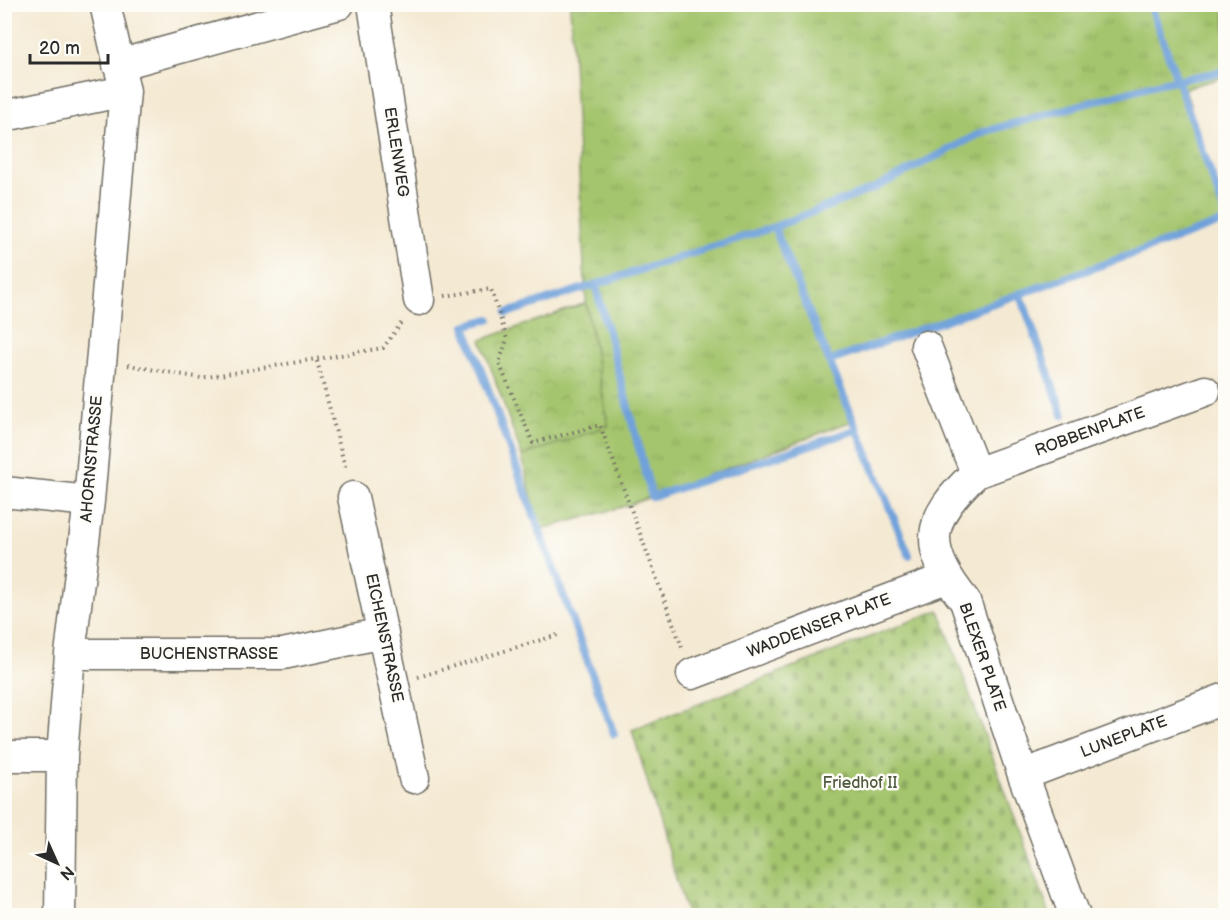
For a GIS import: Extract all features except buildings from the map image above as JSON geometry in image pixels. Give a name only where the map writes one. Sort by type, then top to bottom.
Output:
[{"type":"street","name":"AHORNSTRASSE","points":[[60,915],[62,756],[70,654],[89,501],[122,78],[105,4]]},
{"type":"street","points":[[4,116],[339,4]]},
{"type":"street","name":"ERLENWEG","points":[[373,4],[419,300]]},
{"type":"street","points":[[926,346],[976,473]]},
{"type":"street","name":"ROBBENPLATE","points":[[976,473],[1205,391]]},
{"type":"street","name":"BLEXER PLATE","points":[[976,473],[953,494],[934,527],[936,553],[946,578],[965,601],[1023,775],[1075,915]]},
{"type":"street","points":[[4,492],[89,501]]},
{"type":"street","name":"EICHENSTRASSE","points":[[353,497],[414,778]]},
{"type":"street","name":"WADDENSER PLATE","points":[[692,674],[946,578]]},
{"type":"street","name":"BUCHENSTRASSE","points":[[70,654],[283,654],[383,633]]},
{"type":"street","name":"LUNEPLATE","points":[[1023,775],[1226,698]]},
{"type":"street","points":[[4,756],[62,756]]},
{"type":"path","points":[[101,360],[201,378],[317,361],[383,348],[419,300],[491,288],[507,339],[499,363],[533,443],[600,425],[692,674]]},
{"type":"path","points":[[317,361],[353,497]]},
{"type":"path","points":[[394,685],[561,634]]},
{"type":"green space","points":[[570,5],[1225,5],[1225,77],[1185,88],[1225,221],[831,360],[855,420],[629,505],[539,530],[522,456],[608,425],[586,303]]},
{"type":"green space","points":[[586,303],[608,426],[522,456],[481,340]]},
{"type":"green space","name":"Friedhof II","points":[[939,610],[1050,915],[687,915],[632,730]]},
{"type":"waterway","points":[[1150,4],[1226,216]]},
{"type":"waterway","points":[[507,313],[774,227],[875,188],[983,132],[1160,83],[1226,71]]},
{"type":"waterway","points":[[830,361],[1226,221]]},
{"type":"waterway","points":[[774,227],[909,555]]},
{"type":"waterway","points":[[596,287],[652,497],[856,430]]},
{"type":"waterway","points":[[1020,293],[1063,415]]},
{"type":"waterway","points":[[489,319],[465,326],[614,734]]}]
